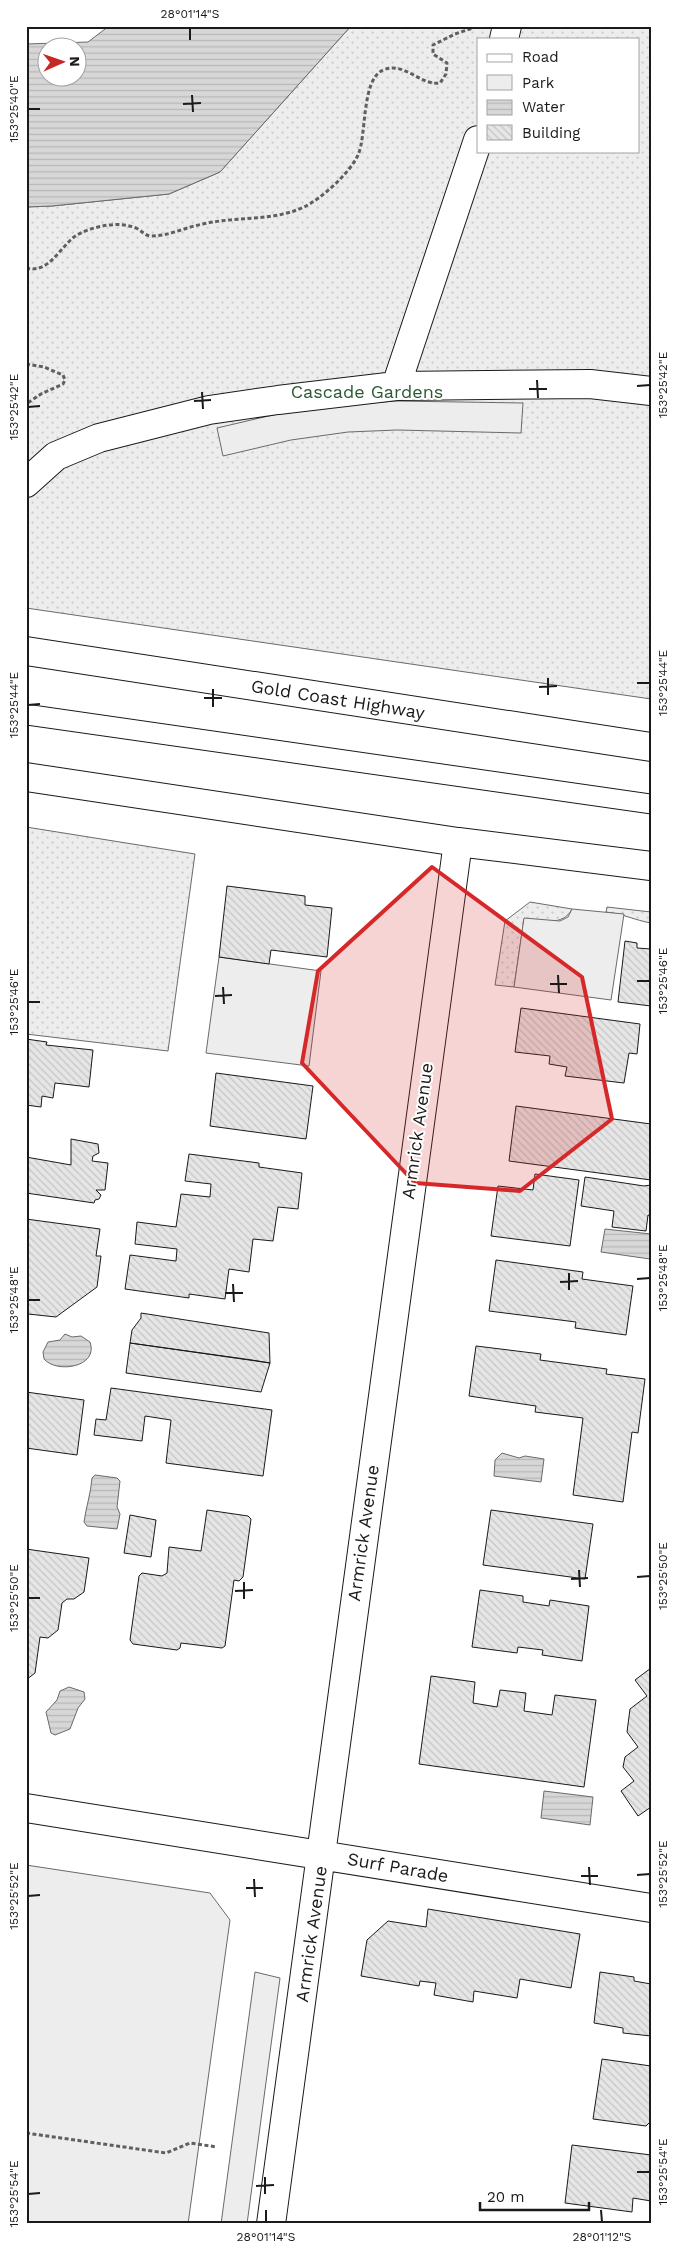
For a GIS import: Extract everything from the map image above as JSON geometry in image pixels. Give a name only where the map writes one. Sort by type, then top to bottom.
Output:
[{"type":"main road","points":[[396,386],[477,143]]},
{"type":"main road","points":[[26,483],[56,456],[99,438],[151,423],[209,410],[396,386],[590,384],[651,391]]},
{"type":"main road","name":"Gold Coast Highway","points":[[26,650],[651,747]]},
{"type":"main road","points":[[26,776],[458,842],[651,866]]},
{"type":"main road","name":"Armrick Avenue","points":[[271,2224],[458,842]]},
{"type":"main road","name":"Surf Parade","points":[[26,1808],[651,1908]]},
{"type":"path","points":[[26,268],[34,270],[42,268],[75,236],[100,227],[115,224],[126,225],[147,236],[160,236],[203,224],[261,218],[287,213],[306,206],[333,186],[358,157],[369,91],[378,74],[389,69],[405,70],[429,83],[440,84],[446,74],[447,63],[433,54],[433,45],[455,34],[476,28]]},
{"type":"path","points":[[26,364],[44,367],[62,375],[64,380],[63,384],[41,394],[26,404]]},
{"type":"path","points":[[26,2133],[166,2152],[190,2143],[217,2147]]},
{"type":"highlighted area","points":[[432,867],[582,977],[612,1119],[520,1191],[415,1183],[302,1063],[318,971]]},
{"type":"green space","name":"Cascade Gardens","points":[[351,26],[651,26],[651,699],[26,608],[26,207],[169,194],[220,172]]},
{"type":"green space","points":[[26,827],[195,854],[168,1051],[26,1034]]},
{"type":"green space","points":[[530,902],[572,909],[568,915],[557,920],[524,919],[514,987],[495,985],[505,921]]},
{"type":"green space","points":[[607,907],[651,912],[651,923],[606,912]]},
{"type":"shaded area","points":[[396,401],[523,403],[521,433],[397,430],[348,432],[291,440],[223,456],[217,428],[281,413],[343,405]]},
{"type":"shaded area","points":[[572,909],[624,914],[611,1000],[514,987],[524,918],[560,921],[568,917]]},
{"type":"shaded area","points":[[219,957],[321,971],[309,1066],[206,1053]]},
{"type":"shaded area","points":[[26,1865],[210,1893],[230,1920],[188,2224],[26,2224]]},
{"type":"shaded area","points":[[255,1972],[280,1978],[247,2224],[221,2224]]},
{"type":"water","points":[[109,26],[351,26],[220,172],[169,194],[52,206],[26,207],[26,44],[38,44],[38,88],[88,88],[88,42]]},
{"type":"water","points":[[605,1229],[651,1234],[650,1259],[601,1252]]},
{"type":"water","points":[[65,1334],[72,1337],[81,1336],[90,1342],[91,1351],[88,1357],[75,1366],[67,1367],[50,1364],[44,1359],[43,1352],[48,1342],[60,1340]]},
{"type":"water","points":[[502,1453],[519,1458],[525,1456],[544,1459],[541,1482],[494,1476],[495,1460]]},
{"type":"water","points":[[95,1475],[117,1478],[120,1481],[117,1507],[120,1514],[117,1529],[87,1526],[84,1522],[92,1478]]},
{"type":"water","points":[[69,1687],[84,1692],[85,1699],[78,1708],[70,1729],[55,1735],[51,1733],[46,1712],[57,1700],[60,1691]]},
{"type":"water","points":[[544,1791],[593,1797],[590,1825],[541,1818]]},
{"type":"building","points":[[227,886],[305,896],[305,905],[332,908],[327,957],[271,950],[269,964],[219,957]]},
{"type":"building","points":[[625,941],[637,943],[637,948],[651,949],[651,1006],[618,1002]]},
{"type":"building","points":[[521,1008],[640,1024],[637,1054],[629,1053],[624,1083],[565,1076],[567,1067],[549,1064],[550,1056],[515,1052]]},
{"type":"building","points":[[26,1039],[47,1042],[46,1045],[93,1050],[89,1087],[55,1083],[53,1098],[42,1096],[41,1107],[26,1105]]},
{"type":"building","points":[[216,1073],[313,1086],[306,1139],[210,1126]]},
{"type":"building","points":[[516,1106],[651,1124],[651,1180],[509,1161]]},
{"type":"building","points":[[71,1139],[98,1144],[99,1153],[93,1156],[92,1161],[108,1163],[105,1190],[96,1190],[101,1195],[99,1199],[95,1200],[94,1203],[26,1193],[26,1157],[71,1165]]},
{"type":"building","points":[[189,1154],[259,1163],[259,1167],[302,1173],[298,1209],[278,1207],[273,1241],[253,1239],[249,1272],[229,1269],[225,1299],[189,1294],[189,1298],[125,1289],[130,1255],[176,1261],[177,1249],[135,1244],[137,1222],[176,1227],[181,1194],[210,1197],[211,1184],[185,1181]]},
{"type":"building","points":[[535,1174],[579,1180],[570,1246],[491,1236],[498,1186],[533,1190]]},
{"type":"building","points":[[585,1177],[644,1186],[651,1185],[651,1216],[648,1215],[646,1231],[612,1227],[614,1211],[581,1206]]},
{"type":"building","points":[[26,1219],[100,1229],[96,1256],[101,1256],[97,1287],[56,1317],[28,1314],[26,1311]]},
{"type":"building","points":[[496,1260],[583,1272],[582,1279],[633,1286],[626,1335],[575,1328],[576,1322],[489,1311]]},
{"type":"building","points":[[141,1313],[269,1333],[270,1363],[130,1343],[132,1330],[141,1318]]},
{"type":"building","points":[[130,1343],[270,1363],[261,1392],[126,1373]]},
{"type":"building","points":[[476,1346],[541,1354],[540,1360],[607,1369],[606,1374],[645,1379],[638,1433],[632,1432],[623,1502],[573,1495],[583,1418],[535,1412],[536,1406],[469,1396]]},
{"type":"building","points":[[111,1388],[272,1410],[263,1476],[166,1463],[171,1420],[145,1416],[142,1441],[94,1435],[96,1419],[106,1420]]},
{"type":"building","points":[[26,1392],[84,1400],[77,1455],[26,1448]]},
{"type":"building","points":[[207,1510],[248,1516],[251,1519],[243,1577],[239,1581],[234,1580],[225,1646],[222,1648],[181,1643],[180,1648],[177,1650],[133,1644],[130,1640],[139,1576],[142,1573],[162,1576],[167,1573],[169,1547],[201,1551]]},
{"type":"building","points":[[491,1510],[593,1524],[585,1579],[483,1565]]},
{"type":"building","points":[[130,1515],[156,1520],[151,1557],[124,1553]]},
{"type":"building","points":[[26,1549],[89,1558],[84,1592],[74,1599],[67,1599],[62,1603],[58,1630],[48,1638],[40,1637],[35,1673],[26,1680]]},
{"type":"building","points":[[480,1590],[523,1596],[523,1602],[549,1606],[550,1600],[589,1606],[582,1661],[542,1655],[543,1650],[518,1647],[517,1653],[472,1647]]},
{"type":"building","points":[[651,1668],[651,1807],[638,1816],[621,1791],[634,1781],[623,1767],[625,1757],[638,1747],[627,1732],[630,1709],[647,1696],[635,1680]]},
{"type":"building","points":[[431,1676],[475,1682],[473,1703],[497,1707],[500,1690],[526,1693],[524,1711],[552,1715],[555,1695],[596,1700],[584,1787],[419,1764]]},
{"type":"building","points":[[428,1909],[580,1934],[571,1988],[520,1979],[517,1998],[474,1991],[473,2002],[434,1995],[436,1983],[420,1981],[419,1986],[361,1976],[367,1940],[388,1921],[426,1927]]},
{"type":"building","points":[[600,1972],[634,1977],[634,1981],[651,1984],[651,2036],[623,2033],[623,2028],[594,2023]]},
{"type":"building","points":[[602,2059],[651,2066],[651,2121],[646,2126],[593,2119]]},
{"type":"building","points":[[572,2145],[651,2155],[651,2201],[633,2198],[632,2212],[565,2203]]},
{"type":"tram line","points":[[26,704],[651,794]]},
{"type":"tram line","points":[[26,725],[651,814]]}]
